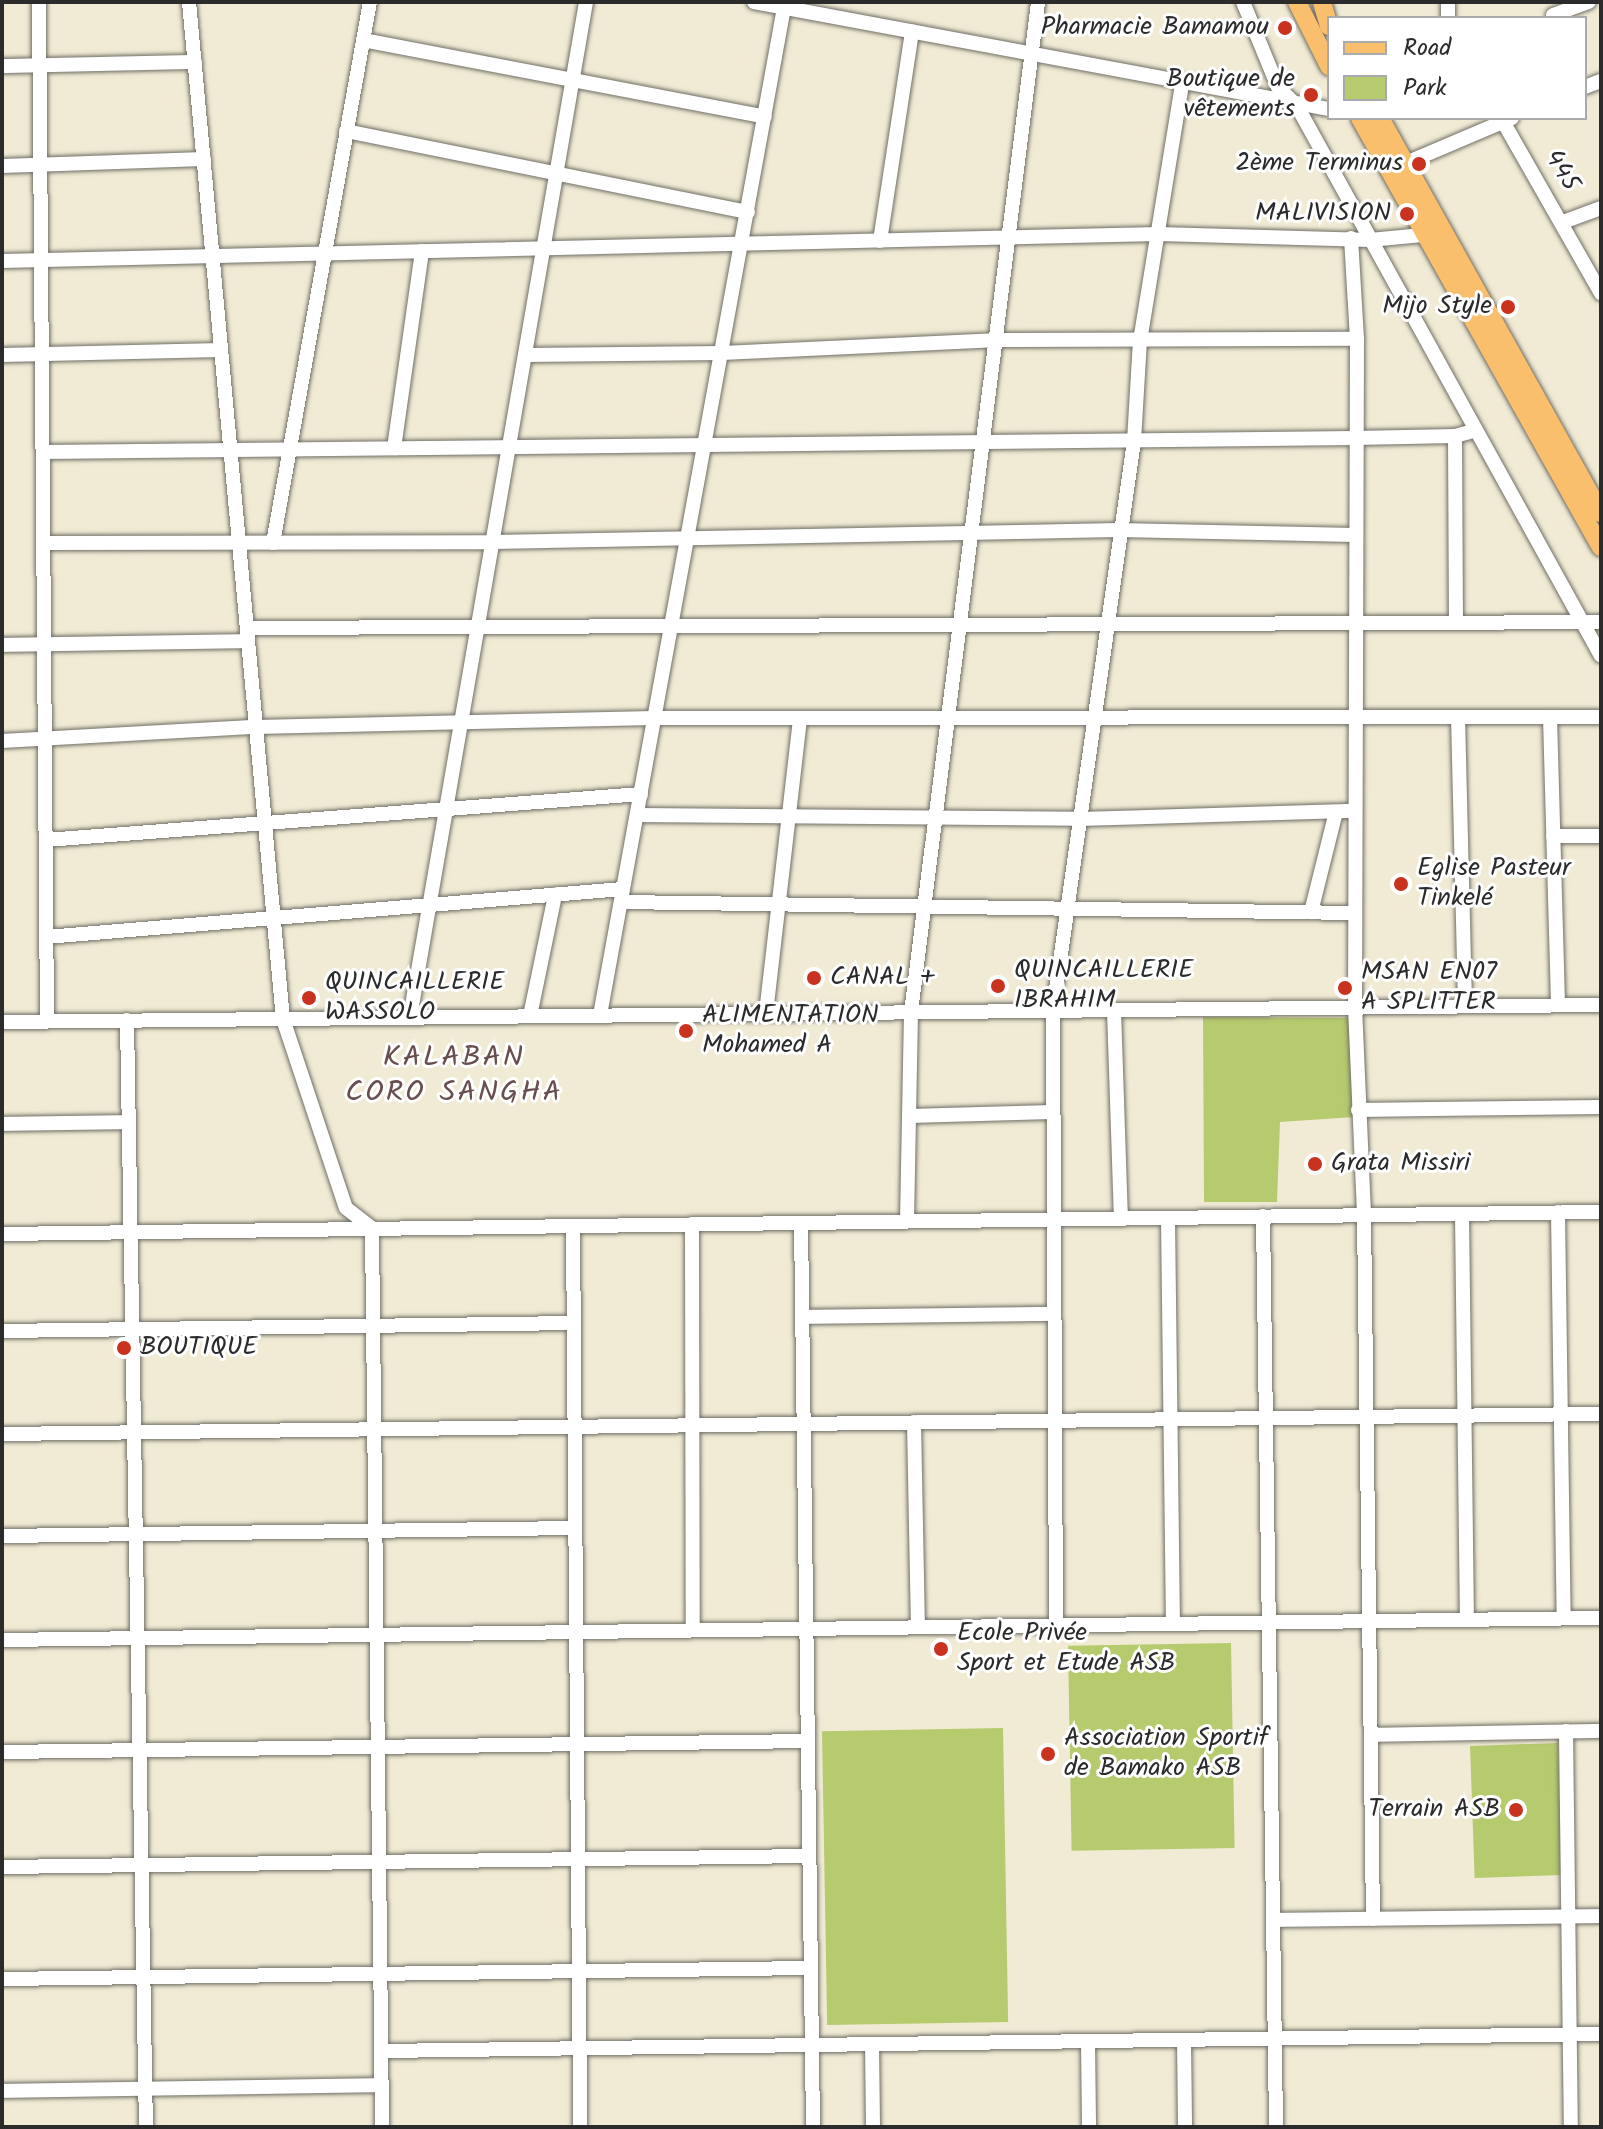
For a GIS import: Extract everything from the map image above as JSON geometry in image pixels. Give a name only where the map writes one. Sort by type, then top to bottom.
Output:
[{"type":"main road","points":[[1297,2],[1302,21],[1327,63]]},
{"type":"main road","points":[[1361,120],[1436,233],[1601,513]]},
{"type":"main road","points":[[1381,120],[1406,163],[1436,233],[1601,547]]},
{"type":"street","points":[[39,2],[47,1021]]},
{"type":"street","points":[[189,2],[283,1019],[346,1208],[372,1228]]},
{"type":"street","points":[[273,543],[370,2]]},
{"type":"street","points":[[410,1017],[586,2]]},
{"type":"street","points":[[754,2],[785,5],[1030,52],[1182,85],[1327,109]]},
{"type":"street","points":[[907,1221],[911,1012],[1038,2]]},
{"type":"street","points":[[1243,2],[1278,87],[1297,106],[1601,656]]},
{"type":"street","points":[[1553,12],[1589,2]]},
{"type":"street","points":[[600,1015],[785,5]]},
{"type":"street","points":[[880,241],[912,31]]},
{"type":"street","points":[[363,40],[765,117]]},
{"type":"street","points":[[2,66],[195,62]]},
{"type":"street","points":[[1056,1625],[1050,1219],[1053,1010],[1118,530],[1134,441],[1140,341],[1182,85]]},
{"type":"street","points":[[1406,163],[1504,120]]},
{"type":"street","name":"445","points":[[1507,120],[1601,293]]},
{"type":"street","points":[[346,131],[748,212]]},
{"type":"street","points":[[2,166],[204,159]]},
{"type":"street","points":[[1563,222],[1601,208]]},
{"type":"street","points":[[2,261],[1159,234],[1370,240],[1436,233]]},
{"type":"street","points":[[1351,238],[1357,339],[1355,1007],[1364,1215],[1373,1919]]},
{"type":"street","points":[[394,448],[422,251]]},
{"type":"street","points":[[525,355],[722,353],[994,340],[1357,339]]},
{"type":"street","points":[[2,355],[221,350]]},
{"type":"street","points":[[43,452],[1355,438],[1455,436],[1474,431]]},
{"type":"street","points":[[1455,436],[1456,622]]},
{"type":"street","points":[[43,543],[492,542],[970,536],[1118,530],[1355,535]]},
{"type":"street","points":[[2,645],[478,627],[1601,622]]},
{"type":"street","points":[[1458,717],[1465,1006]]},
{"type":"street","points":[[1550,717],[1558,1005]]},
{"type":"street","points":[[2,741],[256,727],[654,718],[1601,717]]},
{"type":"street","points":[[766,1013],[800,718]]},
{"type":"street","points":[[46,840],[641,794]]},
{"type":"street","points":[[637,815],[1078,819],[1354,811]]},
{"type":"street","points":[[1311,912],[1336,812]]},
{"type":"street","points":[[1553,836],[1601,836]]},
{"type":"street","points":[[46,937],[555,895],[779,904],[1355,913]]},
{"type":"street","points":[[530,1016],[555,895]]},
{"type":"street","points":[[2,1022],[1601,1005]]},
{"type":"street","points":[[1114,1010],[1121,1218]]},
{"type":"street","points":[[127,1020],[146,2127]]},
{"type":"street","points":[[1358,1110],[1601,1107]]},
{"type":"street","points":[[909,1116],[1052,1112]]},
{"type":"street","points":[[2,1124],[129,1122]]},
{"type":"street","points":[[1558,1212],[1564,1618]]},
{"type":"street","points":[[2,1234],[1601,1212]]},
{"type":"street","points":[[1462,1214],[1467,1619]]},
{"type":"street","points":[[1263,1216],[1276,2127]]},
{"type":"street","points":[[1168,1218],[1173,1624]]},
{"type":"street","points":[[801,1223],[813,2127]]},
{"type":"street","points":[[692,1224],[693,1630]]},
{"type":"street","points":[[573,1226],[580,2127]]},
{"type":"street","points":[[372,1228],[382,2127]]},
{"type":"street","points":[[802,1317],[1052,1314]]},
{"type":"street","points":[[2,1331],[574,1323]]},
{"type":"street","points":[[2,1434],[1601,1414]]},
{"type":"street","points":[[914,1422],[918,1627]]},
{"type":"street","points":[[2,1536],[575,1528]]},
{"type":"street","points":[[2,1640],[1601,1618]]},
{"type":"street","points":[[1566,1731],[1571,2127]]},
{"type":"street","points":[[1371,1735],[1601,1731]]},
{"type":"street","points":[[2,1752],[807,1741]]},
{"type":"street","points":[[2,1867],[809,1856]]},
{"type":"street","points":[[1273,1920],[1601,1916]]},
{"type":"street","points":[[2,1979],[810,1968]]},
{"type":"street","points":[[382,2051],[1601,2034]]},
{"type":"street","points":[[1184,2040],[1185,2127]]},
{"type":"street","points":[[1088,2041],[1089,2127]]},
{"type":"street","points":[[872,2044],[873,2127]]},
{"type":"street","points":[[2,2091],[382,2085]]},
{"type":"green space","points":[[1203,1017],[1352,1018],[1354,1117],[1280,1122],[1277,1202],[1204,1202]]},
{"type":"green space","points":[[1231,1643],[1235,1848],[1072,1851],[1068,1646]]},
{"type":"green space","points":[[1003,1728],[1008,2022],[827,2025],[822,1731]]},
{"type":"green space","name":"Terrain ASB","points":[[1558,1743],[1563,1875],[1475,1878],[1470,1746]]},
{"type":"place","name":"Pharmacie Bamamou","points":[[1285,28]]},
{"type":"place","name":"Boutique de vêtements","points":[[1311,95]]},
{"type":"place","name":"2ème Terminus","points":[[1419,164]]},
{"type":"place","name":"MALIVISION","points":[[1407,214]]},
{"type":"place","name":"Mijo Style","points":[[1508,307]]},
{"type":"place","name":"Eglise Pasteur Tinkelé","points":[[1401,884]]},
{"type":"place","name":"CANAL +","points":[[814,978]]},
{"type":"place","name":"QUINCAILLERIE IBRAHIM","points":[[998,986]]},
{"type":"place","name":"MSAN EN07 A SPLITTER","points":[[1345,988]]},
{"type":"place","name":"QUINCAILLERIE WASSOLO","points":[[309,998]]},
{"type":"place","name":"ALIMENTATION Mohamed A","points":[[686,1031]]},
{"type":"place","name":"Grata Missiri","points":[[1315,1164]]},
{"type":"place","name":"BOUTIQUE","points":[[124,1348]]},
{"type":"place","name":"Ecole Privée Sport et Etude ASB","points":[[941,1649]]},
{"type":"place","name":"Association Sportif de Bamako ASB","points":[[1048,1754]]},
{"type":"place","name":"Terrain ASB","points":[[1516,1810]]},
{"type":"district","name":"KALABAN CORO SANGHA","points":[[454,1075]]}]
